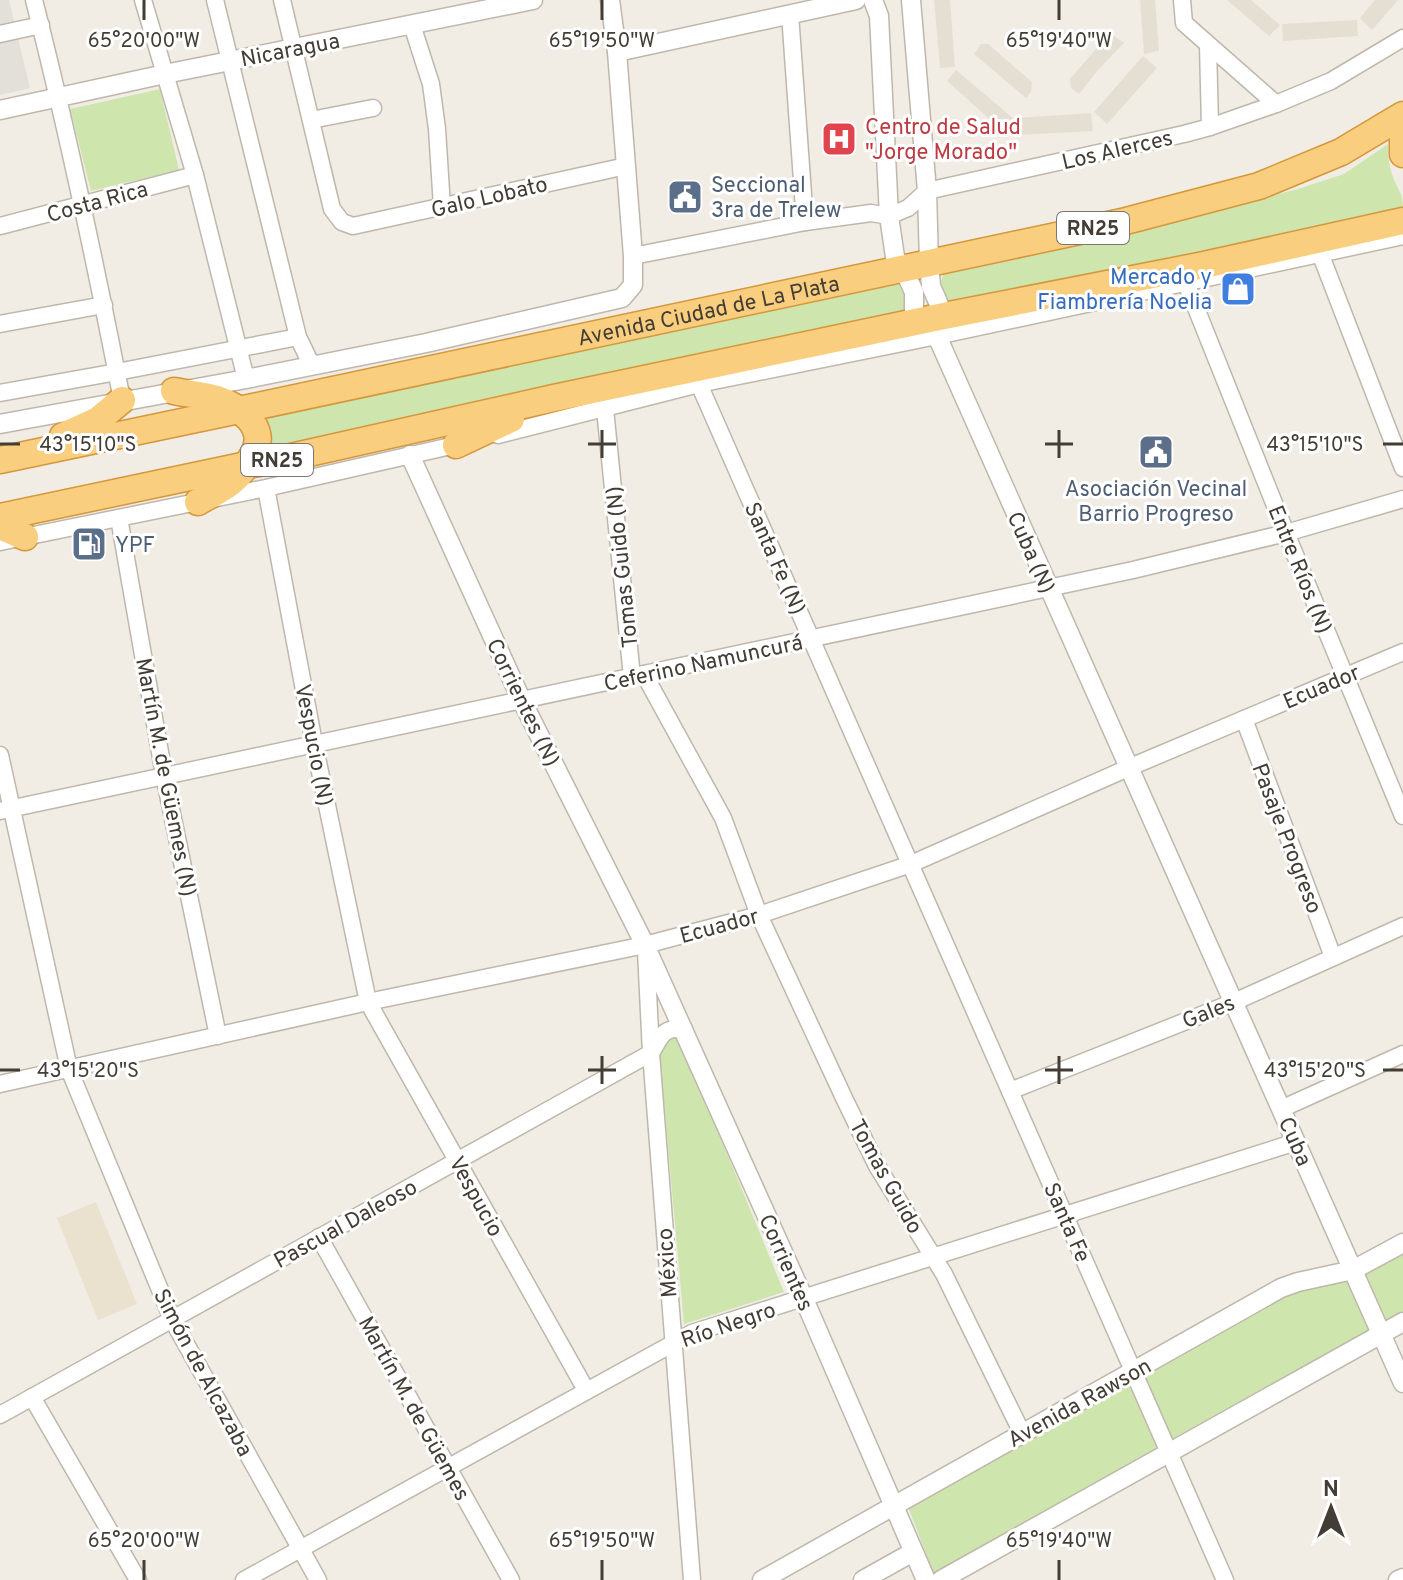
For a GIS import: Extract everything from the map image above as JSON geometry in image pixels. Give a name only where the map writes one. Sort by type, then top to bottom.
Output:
[{"type":"highway","name":"Avenida Ciudad de La Plata","points":[[1,460],[768,297],[819,273],[914,260],[1021,232],[1122,222],[1259,186],[1341,152],[1403,115]]},
{"type":"highway","points":[[1403,137],[1403,154]]},
{"type":"highway","name":"RN25","points":[[0,517],[914,323],[941,326],[1195,274],[1403,221]]},
{"type":"highway","points":[[1195,274],[1252,268]]},
{"type":"highway","points":[[174,391],[219,400],[239,410],[252,421],[258,435],[257,447],[247,465],[231,482],[198,502]]},
{"type":"highway","points":[[456,445],[554,398]]},
{"type":"highway","points":[[1,460],[84,427],[98,420],[122,400]]},
{"type":"highway","points":[[0,526],[13,539]]},
{"type":"street","points":[[34,0],[83,205],[122,400]]},
{"type":"street","points":[[143,0],[195,175],[246,379]]},
{"type":"street","points":[[215,0],[298,337],[312,366]]},
{"type":"street","points":[[282,0],[311,120],[373,108]]},
{"type":"street","name":"Nicaragua","points":[[0,110],[533,0]]},
{"type":"street","points":[[610,0],[633,256],[805,222],[871,213],[889,216]]},
{"type":"street","points":[[617,52],[856,0]]},
{"type":"street","points":[[873,0],[879,16],[889,216],[914,260]]},
{"type":"street","points":[[911,0],[927,191],[914,260],[914,323]]},
{"type":"street","points":[[1182,0],[1184,23],[1276,104]]},
{"type":"street","points":[[790,14],[805,222]]},
{"type":"street","points":[[0,34],[41,25]]},
{"type":"street","points":[[412,25],[431,84],[442,207]]},
{"type":"street","name":"Los Alerces","points":[[889,216],[908,208],[927,191],[1210,127],[1331,81],[1403,38]]},
{"type":"street","points":[[1208,45],[1210,127]]},
{"type":"street","name":"Galo Lobato","points":[[311,120],[332,209],[342,222],[353,226],[626,166]]},
{"type":"street","name":"Costa Rica","points":[[0,226],[195,175]]},
{"type":"street","points":[[1252,268],[1403,236]]},
{"type":"street","points":[[1320,253],[1403,468]]},
{"type":"street","name":"Avenida Ciudad de La Plata","points":[[0,424],[426,343],[622,298],[633,285],[633,256]]},
{"type":"street","name":"Cuba (N)","points":[[914,260],[931,286],[941,326],[1048,588],[1128,768]]},
{"type":"street","name":"Entre Ríos (N)","points":[[1195,274],[1286,533],[1403,816]]},
{"type":"street","points":[[0,324],[104,305]]},
{"type":"street","points":[[13,539],[266,488],[456,445],[941,326]]},
{"type":"street","points":[[0,393],[298,337]]},
{"type":"street","name":"Santa Fe (N)","points":[[699,384],[911,864]]},
{"type":"street","name":"Tomas Guido (N)","points":[[605,409],[638,676],[723,818],[759,915]]},
{"type":"street","name":"Corrientes (N)","points":[[410,455],[521,699],[645,945]]},
{"type":"street","name":"Vespucio (N)","points":[[266,488],[314,743],[368,1002]]},
{"type":"street","name":"Ceferino Namuncurá","points":[[6,809],[1133,570],[1286,533],[1403,499]]},
{"type":"street","name":"Martín M. de Güemes (N)","points":[[119,518],[164,775],[218,1036]]},
{"type":"street","name":"Ecuador","points":[[0,1084],[368,1002],[645,945],[759,915],[911,864],[1403,652]]},
{"type":"street","name":"Pasaje Progreso","points":[[1244,719],[1333,957]]},
{"type":"street","name":"Simón de Alcazaba","points":[[0,755],[6,809],[69,1069],[172,1319],[318,1580]]},
{"type":"street","name":"Cuba","points":[[1128,768],[1403,1383]]},
{"type":"street","name":"Santa Fe","points":[[911,864],[1225,1580]]},
{"type":"street","name":"Tomas Guido","points":[[759,915],[877,1166],[944,1274],[1022,1433]]},
{"type":"street","name":"Gales","points":[[1010,1091],[1234,1002],[1403,926]]},
{"type":"street","name":"Corrientes","points":[[645,945],[926,1580]]},
{"type":"street","name":"México","points":[[645,945],[672,1344],[692,1580]]},
{"type":"street","name":"Vespucio","points":[[368,1002],[586,1390]]},
{"type":"street","name":"Pascual Daleoso","points":[[0,1415],[651,1053],[664,1032],[672,1028],[684,1029]]},
{"type":"street","points":[[1281,1109],[1403,1054]]},
{"type":"street","name":"Río Negro","points":[[244,1580],[692,1333],[1296,1142]]},
{"type":"street","name":"Martín M. de Güemes","points":[[319,1237],[511,1580]]},
{"type":"street","name":"Avenida Rawson","points":[[762,1580],[1281,1288],[1353,1270],[1403,1243]]},
{"type":"street","points":[[941,1580],[1403,1322]]},
{"type":"street","points":[[32,1397],[138,1580]]},
{"type":"street","points":[[863,1580],[913,1552]]},
{"type":"shaded area","points":[[0,0],[9,0],[30,88],[0,95]]},
{"type":"shaded area","points":[[934,0],[950,0],[955,67],[940,68]]},
{"type":"shaded area","points":[[1140,0],[1155,0],[1159,51],[1144,54]]},
{"type":"shaded area","points":[[1227,0],[1251,0],[1280,25],[1269,36]]},
{"type":"shaded area","points":[[1375,0],[1398,0],[1372,30],[1360,18]]},
{"type":"shaded area","points":[[1357,20],[1358,36],[1283,41],[1282,24]]},
{"type":"shaded area","points":[[1110,33],[1124,43],[1079,94],[1071,88],[1070,79]]},
{"type":"shaded area","points":[[981,44],[988,44],[1032,82],[1031,92],[1026,98],[974,54]]},
{"type":"shaded area","points":[[1143,56],[1157,68],[1107,124],[1094,112]]},
{"type":"shaded area","points":[[956,70],[1014,119],[1003,131],[947,81]]},
{"type":"shaded area","points":[[1091,113],[1093,131],[1017,135],[1016,118]]},
{"type":"shaded area","points":[[96,1202],[137,1304],[98,1320],[57,1218]]},
{"type":"green space","points":[[160,89],[179,170],[91,191],[70,109]]},
{"type":"green space","points":[[1388,144],[1391,169],[1403,208],[958,305],[946,299],[941,282],[945,268],[1141,229],[1298,189],[1344,174]]},
{"type":"green space","points":[[891,279],[903,288],[907,304],[900,318],[263,456],[271,431],[257,415]]},
{"type":"green space","points":[[678,1034],[784,1292],[684,1324],[659,1046],[668,1036]]},
{"type":"green space","points":[[1403,1252],[1403,1311],[934,1574],[908,1507],[1290,1292],[1349,1281]]},
{"type":"place","name":"Centro de Salud \"Jorge Morado\"","points":[[839,139]]},
{"type":"place","name":"Seccional 3ra de Trelew","points":[[685,197]]},
{"type":"place","name":"Mercado y Fiambrería Noelia","points":[[1238,289]]},
{"type":"place","name":"Asociación Vecinal Barrio Progreso","points":[[1156,452]]},
{"type":"place","name":"YPF","points":[[89,544]]}]
